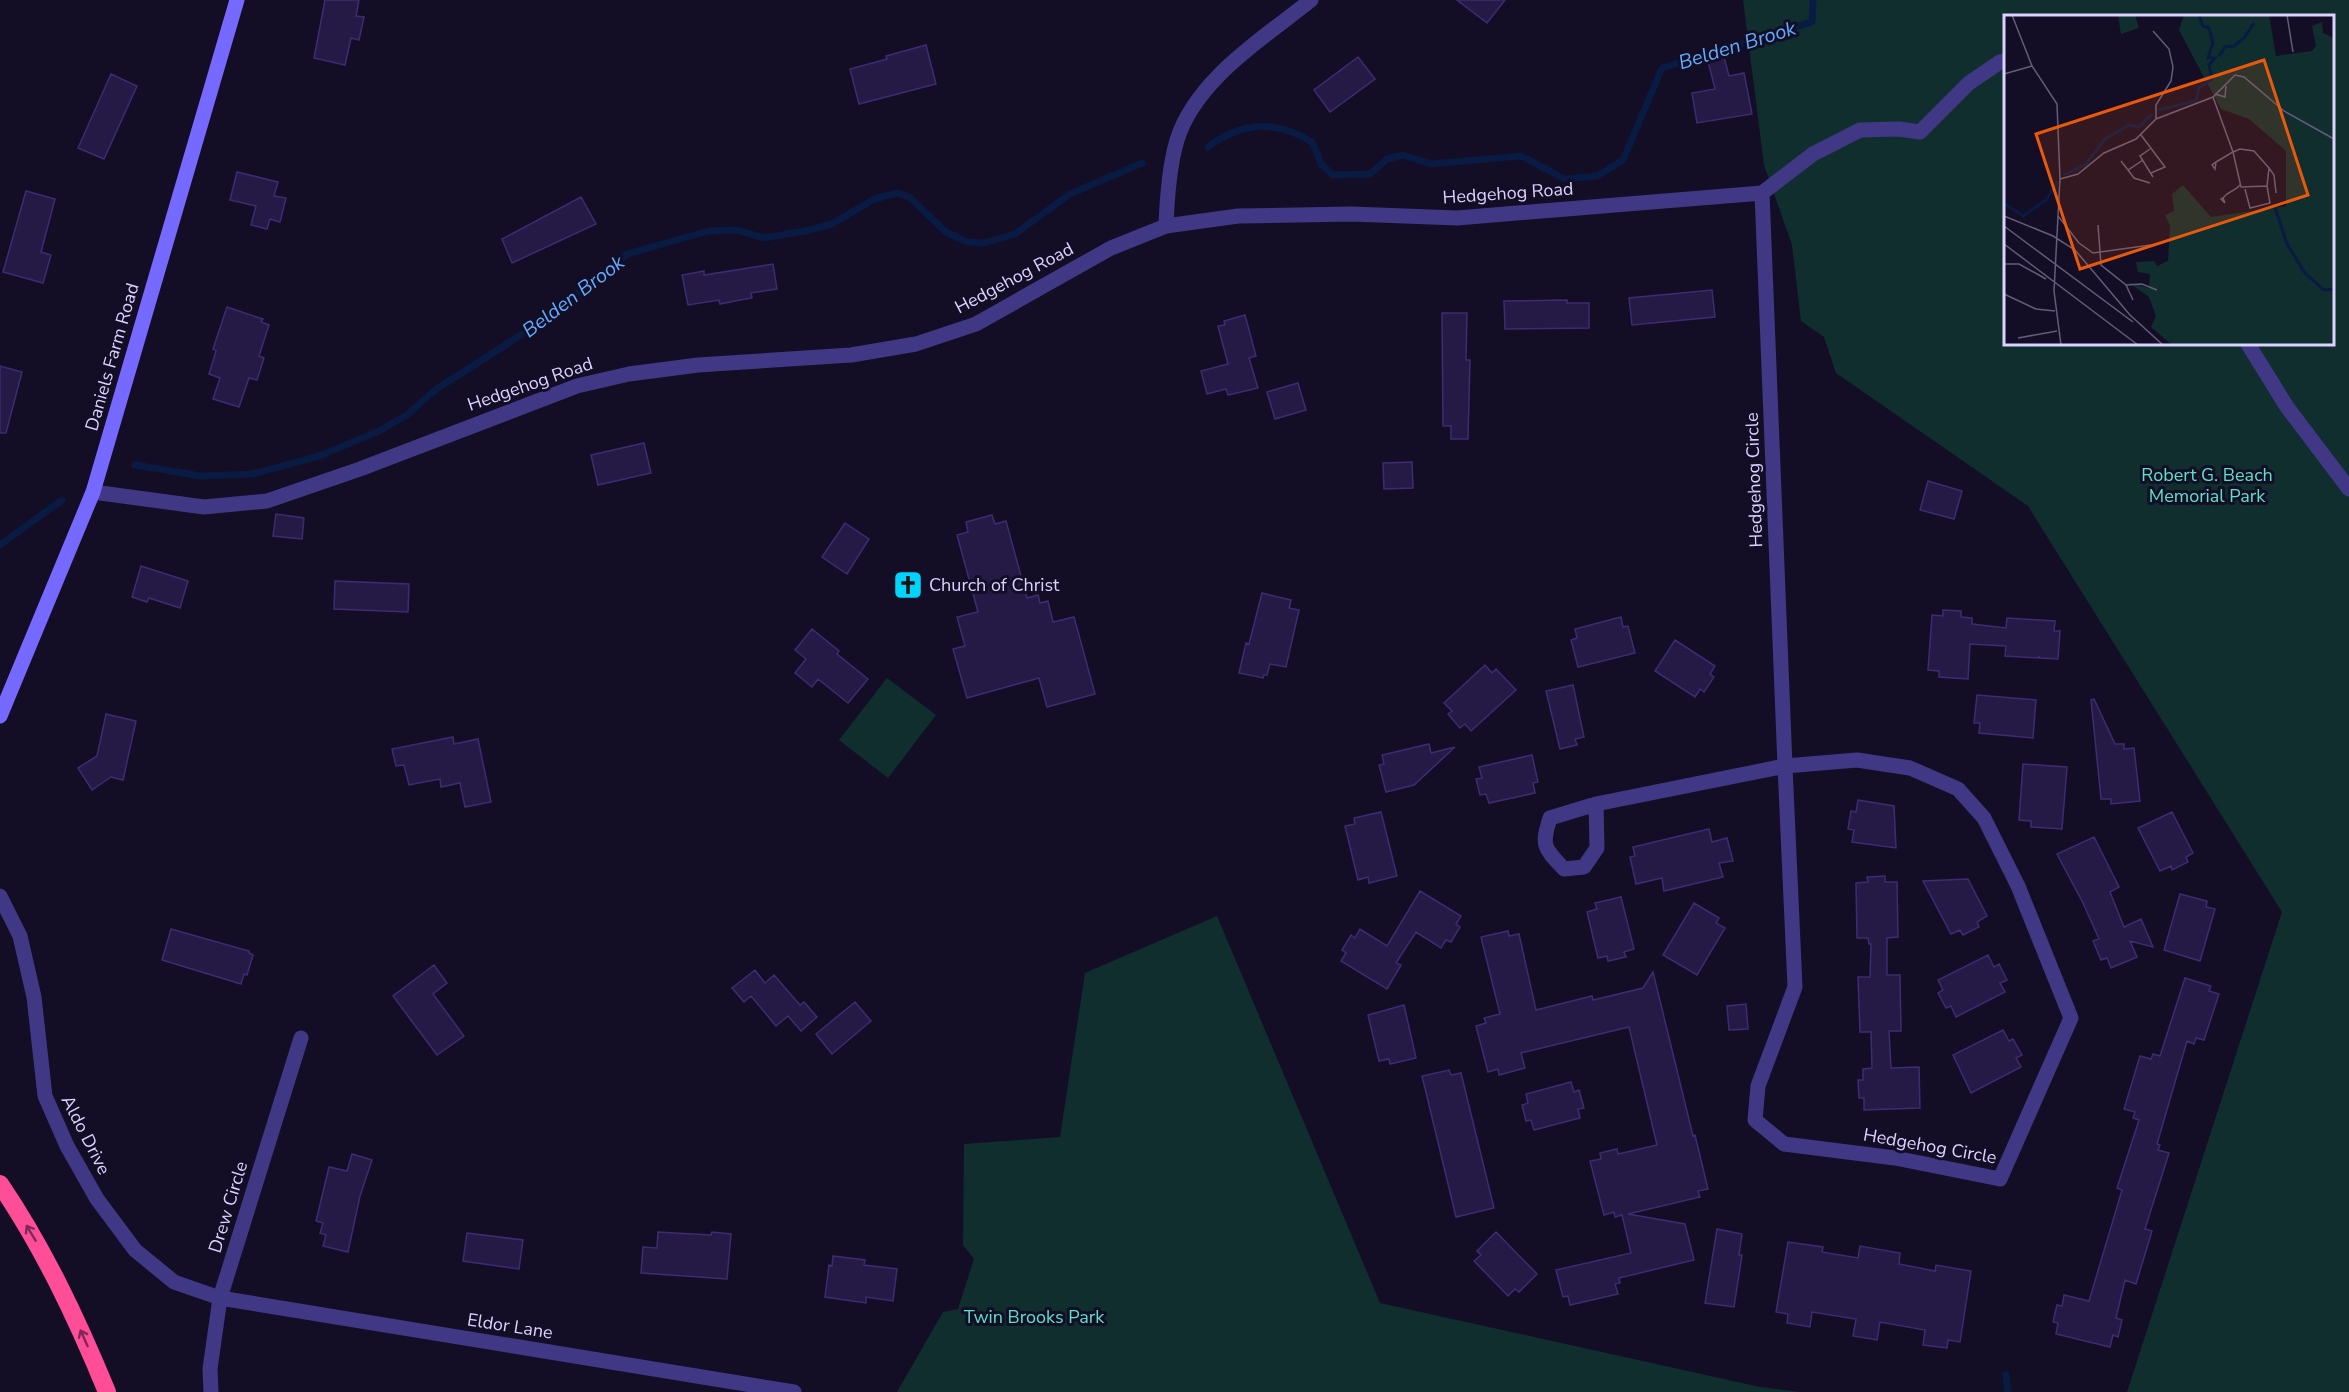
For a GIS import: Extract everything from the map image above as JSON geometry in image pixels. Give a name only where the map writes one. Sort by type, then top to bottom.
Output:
[{"type":"highway","points":[[0,1184],[58,1283],[107,1392]]},
{"type":"main road","name":"Daniels Farm Road","points":[[0,716],[93,492],[237,0]]},
{"type":"street","points":[[1166,226],[1167,203],[1177,141],[1191,109],[1207,88],[1228,67],[1311,0]]},
{"type":"street","points":[[1762,193],[1813,154],[1860,130],[1899,129],[1920,132],[1969,83],[2004,61]]},
{"type":"street","name":"Hedgehog Road","points":[[93,492],[204,507],[267,501],[360,469],[577,386],[629,374],[698,365],[851,355],[916,344],[976,324],[1111,249],[1166,226],[1248,216],[1352,214],[1457,218],[1762,193]]},
{"type":"street","name":"Hedgehog Circle","points":[[1596,804],[1598,848],[1584,867],[1564,869],[1547,852],[1544,836],[1550,818],[1596,804],[1785,766],[1857,760],[1910,768],[1958,789],[1984,818],[2018,886],[2071,1018],[2000,1179],[1895,1158],[1784,1144],[1755,1120],[1758,1086],[1795,987],[1785,766],[1762,193]]},
{"type":"street","points":[[2249,345],[2286,407],[2349,489]]},
{"type":"street","name":"Aldo Drive","points":[[0,896],[20,936],[34,997],[45,1096],[68,1146],[97,1198],[135,1250],[174,1282],[220,1298]]},
{"type":"street","name":"Drew Circle","points":[[211,1392],[210,1370],[220,1298],[302,1038]]},
{"type":"street","name":"Eldor Lane","points":[[220,1298],[795,1392]]},
{"type":"green space","name":"Robert G. Beach Memorial Park","points":[[1743,0],[2349,0],[2349,1392],[2127,1392],[2282,912],[2028,506],[1836,373],[1824,337],[1801,321],[1792,245],[1764,165]]},
{"type":"green space","points":[[887,678],[936,715],[888,778],[839,740]]},
{"type":"green space","name":"Twin Brooks Park","points":[[1217,916],[1380,1303],[1760,1387],[1800,1392],[897,1392],[943,1312],[958,1309],[974,1259],[963,1245],[964,1144],[1060,1137],[1085,973]]},
{"type":"building","points":[[325,0],[359,0],[356,16],[364,17],[359,40],[351,38],[345,65],[314,58]]},
{"type":"building","points":[[1457,0],[1505,0],[1487,23]]},
{"type":"building","points":[[926,45],[936,84],[859,104],[850,69]]},
{"type":"building","points":[[1723,53],[1729,76],[1744,73],[1752,114],[1697,123],[1692,93],[1715,89],[1707,57]]},
{"type":"building","points":[[1358,57],[1375,79],[1330,112],[1314,90]]},
{"type":"building","points":[[111,74],[137,86],[104,159],[78,148]]},
{"type":"building","points":[[237,172],[278,182],[274,196],[286,198],[280,222],[270,219],[267,229],[251,225],[256,206],[230,200]]},
{"type":"building","points":[[26,191],[55,199],[41,252],[51,255],[43,283],[3,272]]},
{"type":"building","points":[[581,197],[596,224],[512,263],[502,239]]},
{"type":"building","points":[[773,264],[777,289],[751,293],[752,298],[720,304],[719,300],[688,305],[682,275],[704,271],[704,275]]},
{"type":"building","points":[[1712,290],[1715,317],[1632,325],[1629,298]]},
{"type":"building","points":[[1567,300],[1567,303],[1589,303],[1589,328],[1505,329],[1504,301]]},
{"type":"building","points":[[227,307],[263,319],[261,322],[269,325],[259,356],[264,358],[257,380],[249,378],[239,407],[213,399],[220,378],[209,374],[216,351],[213,349]]},
{"type":"building","points":[[1442,313],[1467,313],[1466,360],[1470,360],[1468,439],[1451,439],[1451,426],[1443,426]]},
{"type":"building","points":[[1245,315],[1256,356],[1249,358],[1258,388],[1228,395],[1226,389],[1207,394],[1201,371],[1228,364],[1218,326],[1225,325],[1224,321]]},
{"type":"building","points":[[0,366],[22,372],[6,433],[0,433]]},
{"type":"building","points":[[1298,383],[1306,410],[1275,419],[1267,392]]},
{"type":"building","points":[[644,443],[651,473],[598,485],[591,455]]},
{"type":"building","points":[[1412,462],[1413,488],[1384,489],[1383,463]]},
{"type":"building","points":[[1928,481],[1962,491],[1954,519],[1920,510]]},
{"type":"building","points":[[276,514],[304,518],[302,539],[273,536]]},
{"type":"building","points":[[992,515],[995,524],[1006,521],[1027,598],[1038,595],[1040,603],[1048,601],[1053,622],[1074,617],[1095,694],[1047,707],[1039,678],[967,698],[953,649],[965,646],[957,617],[978,612],[957,535],[968,532],[966,522]]},
{"type":"building","points":[[845,523],[869,539],[847,574],[822,557]]},
{"type":"building","points":[[141,566],[188,581],[180,608],[149,598],[147,602],[132,597]]},
{"type":"building","points":[[335,581],[409,584],[408,612],[334,609]]},
{"type":"building","points":[[1262,593],[1291,600],[1289,608],[1299,610],[1286,667],[1270,664],[1267,675],[1263,678],[1239,673]]},
{"type":"building","points":[[1943,610],[1961,611],[1961,617],[1972,618],[1972,624],[2006,628],[2007,618],[2055,621],[2054,631],[2060,631],[2058,659],[2040,658],[2039,656],[2039,658],[2005,656],[2006,646],[1970,644],[1968,679],[1939,677],[1939,671],[1928,670],[1932,615],[1943,616]]},
{"type":"building","points":[[1621,617],[1623,627],[1628,626],[1635,653],[1578,667],[1571,640],[1577,638],[1575,629]]},
{"type":"building","points":[[812,629],[839,651],[837,654],[868,679],[848,703],[818,679],[812,687],[795,673],[806,659],[795,650]]},
{"type":"building","points":[[1675,640],[1715,666],[1710,674],[1714,677],[1704,692],[1700,689],[1695,697],[1655,671]]},
{"type":"building","points":[[1485,665],[1492,673],[1496,669],[1516,690],[1471,731],[1465,724],[1460,728],[1448,714],[1452,711],[1444,703]]},
{"type":"building","points":[[1573,685],[1584,737],[1575,739],[1577,745],[1560,749],[1546,691]]},
{"type":"building","points":[[1977,695],[2036,700],[2033,738],[1979,733],[1980,723],[1974,723]]},
{"type":"building","points":[[2094,699],[2115,744],[2124,744],[2124,749],[2134,748],[2140,801],[2111,804],[2111,799],[2101,799],[2091,700]]},
{"type":"building","points":[[106,714],[136,721],[123,780],[111,777],[92,790],[78,768],[97,756]]},
{"type":"building","points":[[453,737],[454,744],[478,739],[491,802],[465,807],[460,783],[441,787],[440,779],[409,785],[404,765],[396,766],[392,749]]},
{"type":"building","points":[[1429,744],[1431,753],[1455,747],[1414,785],[1386,792],[1379,765],[1384,764],[1382,755]]},
{"type":"building","points":[[1532,755],[1538,782],[1533,783],[1535,793],[1489,803],[1486,794],[1480,795],[1476,779],[1482,778],[1479,767]]},
{"type":"building","points":[[2023,764],[2067,767],[2062,829],[2031,827],[2031,821],[2019,820]]},
{"type":"building","points":[[1858,800],[1894,806],[1896,848],[1852,842],[1854,830],[1848,829],[1851,811],[1856,812]]},
{"type":"building","points":[[1381,812],[1397,876],[1369,883],[1368,877],[1358,880],[1345,826],[1355,824],[1354,818]]},
{"type":"building","points":[[2172,812],[2193,853],[2186,857],[2188,862],[2172,870],[2171,866],[2160,871],[2138,828]]},
{"type":"building","points":[[1709,829],[1712,842],[1727,838],[1733,861],[1719,863],[1723,877],[1664,891],[1662,878],[1636,884],[1630,857],[1635,856],[1633,847]]},
{"type":"building","points":[[2094,837],[2119,887],[2110,892],[2124,927],[2141,919],[2153,947],[2130,941],[2137,957],[2111,968],[2107,958],[2101,960],[2093,941],[2099,939],[2057,854]]},
{"type":"building","points":[[1885,876],[1885,882],[1897,882],[1898,937],[1887,938],[1887,975],[1900,975],[1901,1031],[1889,1031],[1891,1068],[1919,1067],[1920,1108],[1864,1110],[1864,1098],[1859,1098],[1858,1080],[1863,1080],[1863,1069],[1872,1068],[1871,1032],[1860,1032],[1858,977],[1870,977],[1871,944],[1868,938],[1857,938],[1856,883],[1868,882],[1867,877]]},
{"type":"building","points":[[1968,879],[1987,916],[1977,922],[1979,927],[1963,935],[1960,930],[1951,934],[1923,881]]},
{"type":"building","points":[[1420,891],[1461,916],[1456,924],[1460,927],[1451,942],[1446,940],[1441,948],[1416,932],[1396,963],[1401,965],[1387,989],[1341,961],[1346,953],[1342,950],[1351,935],[1355,938],[1360,929],[1387,946]]},
{"type":"building","points":[[2180,894],[2207,901],[2206,907],[2215,909],[2200,961],[2164,950]]},
{"type":"building","points":[[1621,897],[1634,949],[1624,952],[1626,957],[1608,961],[1607,956],[1598,958],[1587,912],[1597,909],[1595,903]]},
{"type":"building","points":[[1694,903],[1719,918],[1716,923],[1725,928],[1697,975],[1663,955]]},
{"type":"building","points":[[171,929],[249,951],[253,955],[247,975],[244,974],[241,984],[162,960]]},
{"type":"building","points":[[1508,931],[1509,936],[1519,934],[1536,1010],[1592,996],[1593,1000],[1643,988],[1653,972],[1708,1189],[1698,1191],[1700,1197],[1628,1214],[1685,1224],[1694,1260],[1619,1278],[1620,1283],[1615,1284],[1618,1294],[1570,1305],[1568,1296],[1563,1297],[1556,1270],[1631,1253],[1622,1215],[1615,1217],[1614,1212],[1604,1215],[1590,1161],[1601,1159],[1600,1153],[1617,1149],[1618,1154],[1657,1145],[1629,1027],[1521,1053],[1525,1068],[1499,1075],[1498,1069],[1488,1072],[1476,1026],[1486,1023],[1484,1018],[1500,1014],[1481,937]]},
{"type":"building","points":[[1988,955],[1994,967],[1999,964],[2007,980],[2000,983],[2005,992],[1956,1017],[1951,1006],[1946,1008],[1938,993],[1943,990],[1938,980]]},
{"type":"building","points":[[434,965],[447,983],[433,994],[464,1036],[437,1055],[393,996]]},
{"type":"building","points":[[755,970],[765,983],[774,975],[800,1005],[804,1002],[817,1017],[801,1031],[788,1016],[776,1026],[751,996],[744,1002],[732,988]]},
{"type":"building","points":[[2185,978],[2211,986],[2209,991],[2219,994],[2204,1040],[2196,1038],[2194,1044],[2187,1041],[2157,1144],[2160,1145],[2158,1150],[2169,1153],[2145,1229],[2152,1231],[2136,1284],[2125,1280],[2116,1318],[2122,1320],[2118,1337],[2113,1335],[2110,1347],[2056,1334],[2058,1323],[2053,1322],[2057,1305],[2062,1306],[2064,1295],[2089,1301],[2122,1190],[2117,1188],[2139,1120],[2133,1118],[2135,1112],[2124,1109],[2140,1056],[2151,1059],[2153,1054],[2160,1056]]},
{"type":"building","points":[[855,1002],[871,1021],[832,1054],[816,1034]]},
{"type":"building","points":[[1746,1004],[1748,1029],[1729,1030],[1727,1006]]},
{"type":"building","points":[[1404,1005],[1416,1058],[1390,1064],[1389,1059],[1379,1061],[1368,1015]]},
{"type":"building","points":[[2003,1030],[2009,1041],[2013,1039],[2022,1055],[2016,1058],[2021,1067],[1971,1093],[1953,1055]]},
{"type":"building","points":[[1449,1070],[1451,1075],[1461,1073],[1494,1208],[1456,1217],[1422,1076]]},
{"type":"building","points":[[1571,1082],[1574,1092],[1579,1090],[1584,1108],[1578,1109],[1580,1118],[1534,1130],[1531,1120],[1526,1121],[1522,1105],[1528,1103],[1526,1094]]},
{"type":"building","points":[[352,1154],[372,1160],[360,1196],[348,1252],[323,1246],[326,1235],[320,1233],[323,1223],[316,1221],[329,1167],[347,1171]]},
{"type":"building","points":[[1717,1229],[1742,1234],[1739,1255],[1742,1255],[1734,1307],[1705,1303]]},
{"type":"building","points":[[658,1232],[731,1234],[727,1279],[641,1273],[643,1247],[657,1248]]},
{"type":"building","points":[[1496,1232],[1537,1274],[1519,1292],[1515,1289],[1508,1296],[1474,1261],[1481,1255],[1477,1251]]},
{"type":"building","points":[[467,1233],[523,1240],[519,1269],[463,1261]]},
{"type":"building","points":[[1788,1242],[1823,1247],[1822,1252],[1858,1258],[1860,1246],[1900,1253],[1899,1264],[1935,1271],[1936,1265],[1971,1271],[1960,1342],[1948,1340],[1947,1348],[1923,1345],[1925,1330],[1880,1322],[1877,1340],[1853,1336],[1856,1319],[1812,1312],[1810,1327],[1787,1323],[1788,1314],[1776,1312]]},
{"type":"building","points":[[833,1256],[865,1260],[864,1265],[897,1269],[893,1301],[866,1297],[866,1303],[825,1297],[829,1265],[832,1266]]},
{"type":"waterway","name":"Belden Brook","points":[[1208,147],[1234,132],[1259,126],[1285,130],[1312,142],[1322,165],[1333,175],[1370,174],[1387,159],[1403,155],[1431,164],[1521,156],[1565,179],[1597,176],[1623,160],[1662,68],[1812,22],[1813,0]]},
{"type":"waterway","name":"Belden Brook","points":[[135,465],[201,476],[253,474],[319,456],[379,431],[407,415],[435,390],[546,319],[627,254],[708,231],[737,230],[764,238],[805,231],[832,224],[874,199],[897,193],[909,197],[946,232],[967,242],[984,243],[1015,234],[1070,194],[1142,163]]},
{"type":"waterway","name":"Belden Brook","points":[[0,545],[62,500]]},
{"type":"waterway","points":[[2006,1375],[2008,1392]]},
{"type":"place","name":"Church of Christ","points":[[908,585]]}]
